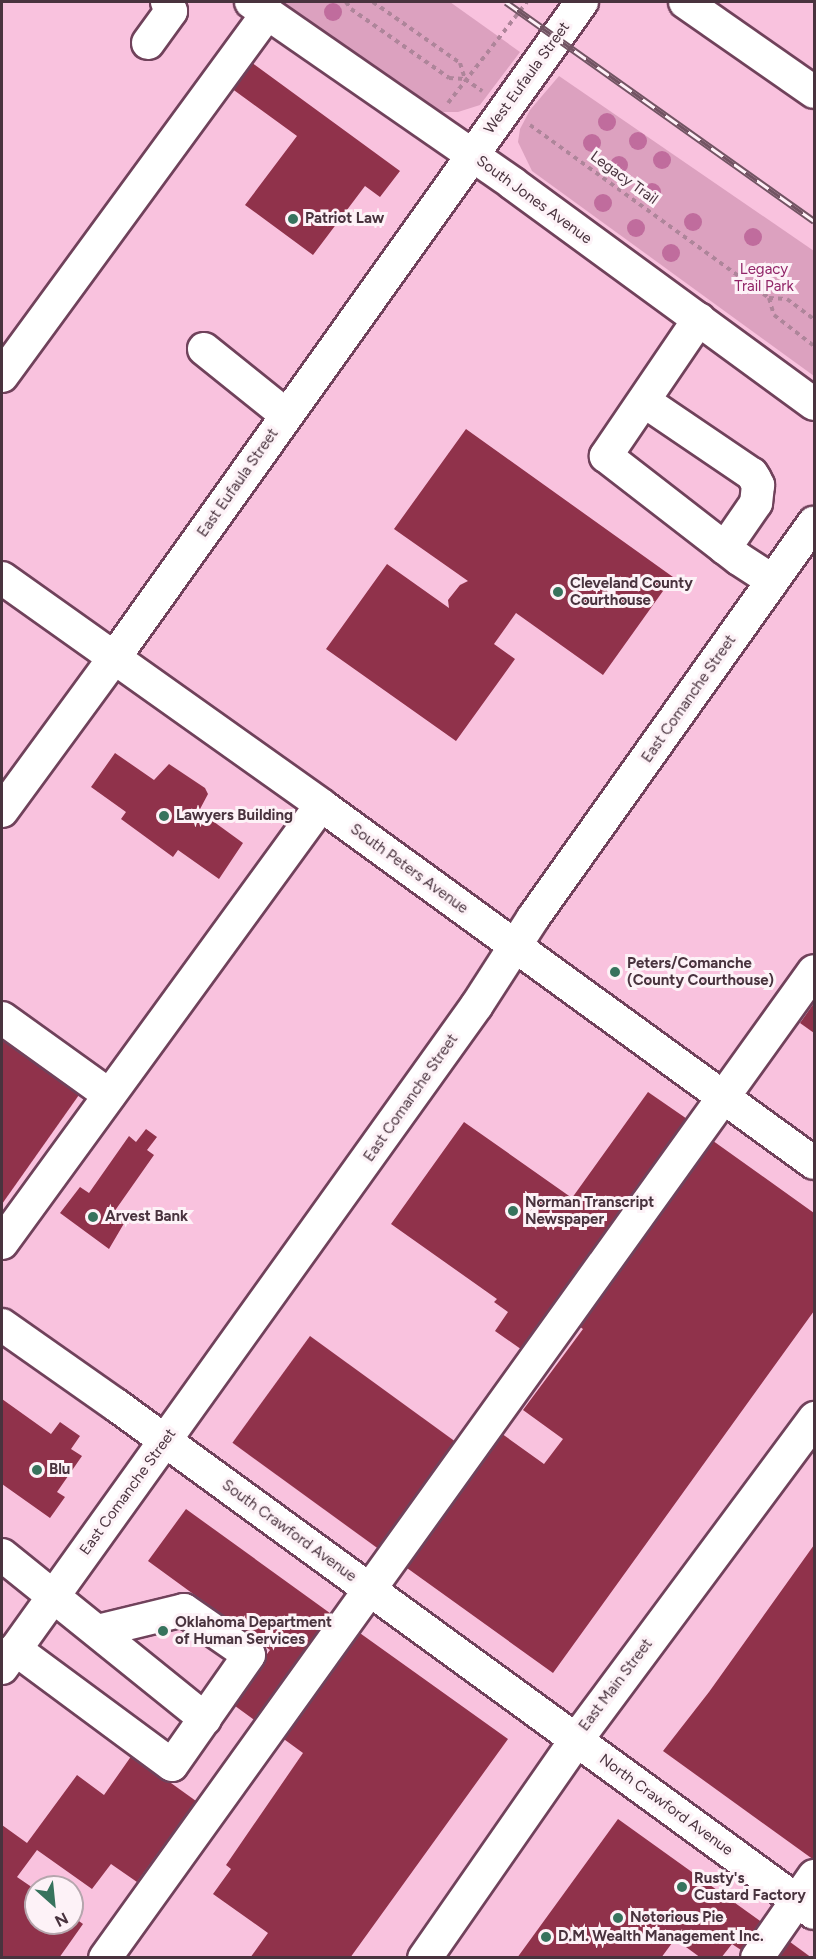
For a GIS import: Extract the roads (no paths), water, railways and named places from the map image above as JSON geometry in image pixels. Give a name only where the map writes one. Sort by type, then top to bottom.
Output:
[{"type":"main road","name":"East Main Street","points":[[424,1958],[576,1739],[814,1418]]},
{"type":"street","points":[[159,2],[152,6],[141,37],[171,11],[167,2]]},
{"type":"street","name":"West Eufaula Street","points":[[472,155],[582,2]]},
{"type":"street","points":[[685,2],[814,92]]},
{"type":"street","points":[[2,376],[259,7]]},
{"type":"street","name":"South Jones Avenue","points":[[259,7],[472,155],[699,319],[811,393]]},
{"type":"street","name":"East Eufaula Street","points":[[2,811],[114,658],[472,155]]},
{"type":"street","points":[[699,319],[606,456],[725,548],[774,581]]},
{"type":"street","points":[[204,349],[286,415]]},
{"type":"street","points":[[644,401],[752,474],[755,479],[759,493],[756,503],[725,548]]},
{"type":"street","name":"East Comanche Street","points":[[8,1659],[477,1005],[516,946],[814,523]]},
{"type":"street","name":"South Peters Avenue","points":[[2,578],[321,805],[724,1100],[814,1163]]},
{"type":"street","points":[[2,1243],[321,805]]},
{"type":"street","points":[[105,1958],[724,1100],[814,971]]},
{"type":"street","points":[[2,1018],[109,1095]]},
{"type":"street","name":"South Crawford Avenue","points":[[2,1325],[576,1739]]},
{"type":"street","points":[[2,1555],[205,1719]]},
{"type":"street","points":[[8,1659],[172,1765],[249,1655],[184,1610],[97,1631]]},
{"type":"street","name":"North Crawford Avenue","points":[[576,1739],[806,1907]]},
{"type":"street","points":[[758,1958],[806,1907],[814,1876]]},
{"type":"railway","points":[[506,2],[814,221]]},
{"type":"place","name":"Patriot Law","points":[[293,219]]},
{"type":"place","name":"Cleveland County Courthouse","points":[[558,592]]},
{"type":"place","name":"Lawyers Building","points":[[164,816]]},
{"type":"place","name":"Peters/Comanche (County Courthouse)","points":[[615,972]]},
{"type":"place","name":"Norman Transcript Newspaper","points":[[513,1211]]},
{"type":"place","name":"Arvest Bank","points":[[93,1217]]},
{"type":"place","name":"Blu","points":[[37,1470]]},
{"type":"place","name":"Oklahoma Department of Human Services","points":[[163,1631]]},
{"type":"place","name":"Rusty's Custard Factory","points":[[682,1887]]},
{"type":"place","name":"Notorious Pie","points":[[618,1918]]},
{"type":"place","name":"D.M. Wealth Management Inc.","points":[[546,1937]]},
{"type":"park label","name":"Legacy Trail Park","points":[[764,278]]}]
